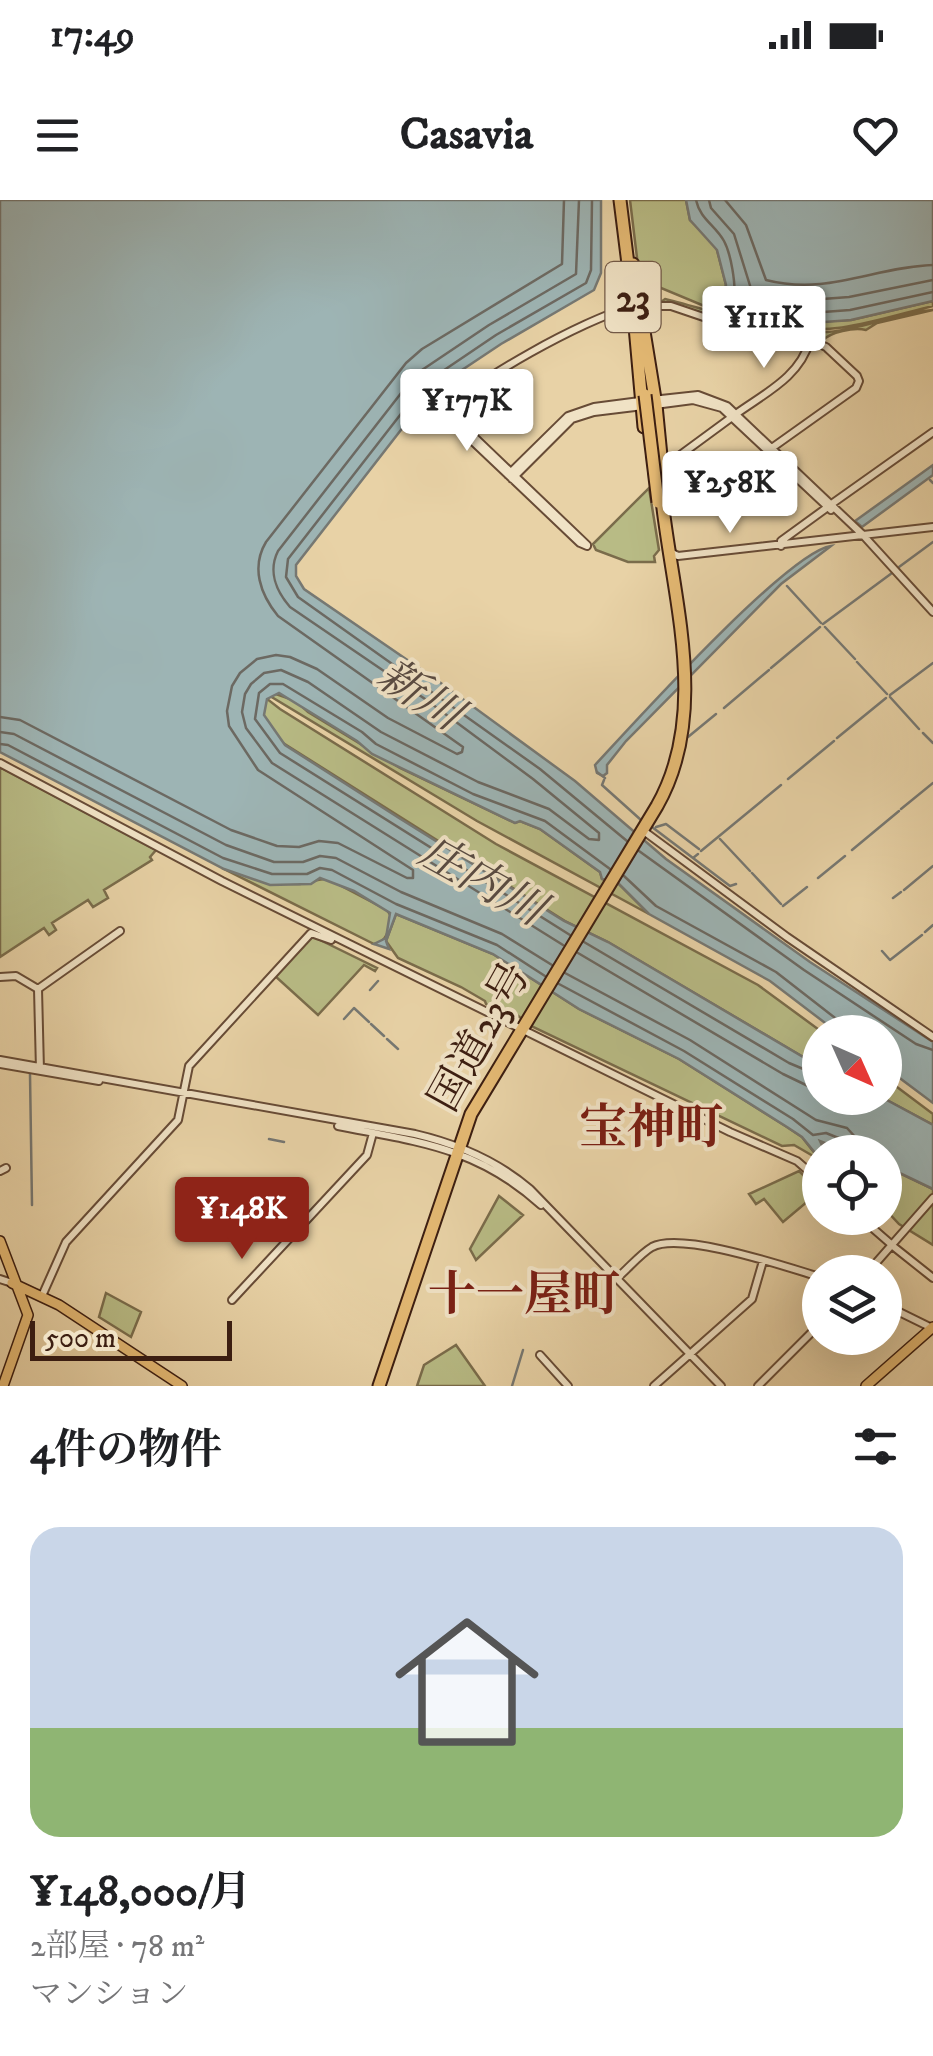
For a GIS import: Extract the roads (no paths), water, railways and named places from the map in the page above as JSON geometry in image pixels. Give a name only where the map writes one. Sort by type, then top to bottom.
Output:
[{"type":"highway","name":"国道23号","points":[[623,200],[682,665]]},
{"type":"highway","name":"国道23号","points":[[623,200],[648,400]]},
{"type":"highway","points":[[648,400],[663,468],[669,554]]},
{"type":"highway","points":[[648,400],[682,665]]},
{"type":"highway","name":"国道23号","points":[[375,1386],[456,1149],[481,1092],[641,828],[670,767],[684,715],[684,687],[660,501]]},
{"type":"main road","points":[[0,1242],[14,1285]]},
{"type":"main road","points":[[0,1252],[28,1319],[2,1384]]},
{"type":"main road","points":[[14,1285],[45,1297],[182,1386]]},
{"type":"main road","points":[[866,1386],[932,1328]]},
{"type":"street","points":[[644,306],[671,306],[726,325],[810,340],[829,350],[857,376],[858,386],[770,450]]},
{"type":"street","points":[[512,475],[580,544],[587,546],[446,412],[518,362],[582,327],[628,308]]},
{"type":"street","points":[[663,468],[794,372],[810,340]]},
{"type":"street","points":[[512,475],[572,419],[648,400],[702,401],[734,415],[849,524],[933,612]]},
{"type":"street","points":[[833,503],[933,432]]},
{"type":"street","points":[[781,546],[826,509]]},
{"type":"street","points":[[669,554],[933,529]]},
{"type":"street","points":[[0,763],[222,881],[802,1165]]},
{"type":"street","points":[[641,828],[786,937],[933,1037]]},
{"type":"street","points":[[38,989],[120,931]]},
{"type":"street","points":[[45,1297],[66,1242],[178,1120],[189,1066],[310,934],[342,941]]},
{"type":"street","points":[[0,977],[16,976],[38,989]]},
{"type":"street","points":[[38,989],[40,1069]]},
{"type":"street","points":[[0,1062],[402,1132],[487,1159],[521,1182],[689,1355]]},
{"type":"street","points":[[183,1094],[456,1149],[538,1202],[719,1386]]},
{"type":"street","points":[[232,1300],[367,1155],[373,1133]]},
{"type":"street","points":[[885,1255],[933,1200]]},
{"type":"street","points":[[881,1235],[933,1278]]},
{"type":"street","points":[[617,1278],[654,1246],[702,1245],[802,1272]]},
{"type":"street","points":[[654,1386],[753,1297],[764,1262]]},
{"type":"street","points":[[0,1279],[14,1285]]},
{"type":"street","points":[[902,1313],[932,1328]]},
{"type":"street","points":[[761,1386],[802,1344]]},
{"type":"street","points":[[540,1354],[568,1386]]},
{"type":"water","points":[[0,200],[601,200],[601,273],[594,290],[432,390],[296,565],[296,576],[304,589],[575,781],[666,859],[891,1015],[815,1015],[770,981],[649,914],[618,883],[602,879],[600,872],[540,829],[520,821],[515,823],[372,754],[279,693],[267,699],[264,715],[285,745],[399,818],[564,921],[608,942],[802,1056],[802,1115],[902,1115],[902,1108],[933,1125],[933,1189],[902,1174],[902,1135],[802,1137],[679,1059],[579,1009],[493,954],[396,914],[386,941],[389,949],[374,944],[386,938],[390,913],[354,891],[320,878],[311,884],[270,885],[224,869],[0,752]]},
{"type":"water","points":[[686,200],[933,200],[933,301],[851,320],[798,324],[725,309],[721,302],[726,285],[717,250],[690,220]]},
{"type":"water","points":[[933,465],[933,475],[862,527],[855,521]]},
{"type":"water","points":[[831,546],[781,584],[626,741],[607,765],[607,773],[597,773],[595,765],[747,607],[810,555]]},
{"type":"water","points":[[902,1022],[933,1042],[933,1103],[902,1080]]},
{"type":"waterway","points":[[930,480],[933,483]]},
{"type":"waterway","points":[[899,567],[933,542]]},
{"type":"waterway","points":[[823,624],[892,573]]},
{"type":"waterway","points":[[787,586],[821,623]]},
{"type":"waterway","points":[[771,668],[820,627]]},
{"type":"waterway","points":[[825,627],[855,659]]},
{"type":"waterway","points":[[857,662],[887,694]]},
{"type":"waterway","points":[[890,695],[933,663]]},
{"type":"waterway","points":[[724,708],[769,670]]},
{"type":"waterway","points":[[890,697],[919,729]]},
{"type":"waterway","points":[[837,738],[886,698]]},
{"type":"waterway","points":[[688,737],[716,714]]},
{"type":"waterway","points":[[923,733],[933,743]]},
{"type":"waterway","points":[[788,779],[834,741]]},
{"type":"waterway","points":[[597,772],[605,778]]},
{"type":"waterway","points":[[604,780],[602,785],[641,820]]},
{"type":"waterway","points":[[901,809],[933,783]]},
{"type":"waterway","points":[[701,851],[781,785]]},
{"type":"waterway","points":[[852,850],[899,811]]},
{"type":"waterway","points":[[656,827],[666,824],[699,849]]},
{"type":"waterway","points":[[652,827],[693,858],[698,854]]},
{"type":"waterway","points":[[720,839],[750,871]]},
{"type":"waterway","points":[[818,878],[845,856]]},
{"type":"waterway","points":[[693,858],[730,886],[736,884]]},
{"type":"waterway","points":[[904,890],[933,866]]},
{"type":"waterway","points":[[752,873],[781,904]]},
{"type":"waterway","points":[[783,906],[807,887]]},
{"type":"waterway","points":[[893,898],[901,892]]},
{"type":"waterway","points":[[925,932],[933,925]]},
{"type":"waterway","points":[[882,951],[890,960],[922,935]]},
{"type":"waterway","points":[[370,990],[378,981]]},
{"type":"waterway","points":[[344,1019],[354,1008],[369,1022]]},
{"type":"waterway","points":[[371,1024],[384,1036]]},
{"type":"waterway","points":[[387,1039],[398,1049]]},
{"type":"waterway","points":[[30,1074],[32,1205]]},
{"type":"waterway","points":[[269,1139],[284,1142]]},
{"type":"waterway","points":[[512,1386],[523,1350]]},
{"type":"district","name":"宝神町","points":[[651,1126]]},
{"type":"district","name":"十一屋町","points":[[524,1293]]},
{"type":"water label","name":"新川","points":[[421,693]]},
{"type":"water label","name":"庄内川","points":[[483,879]]}]
